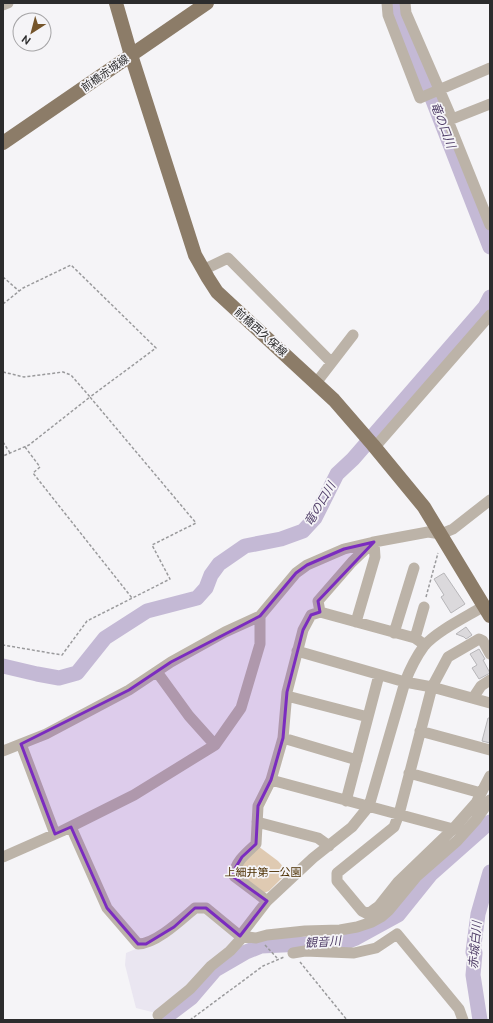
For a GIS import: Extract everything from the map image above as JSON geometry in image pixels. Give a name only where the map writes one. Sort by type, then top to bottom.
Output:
[{"type":"main road","name":"前橋西久保線","points":[[116,3],[131,55],[195,255],[203,270],[214,287],[227,302],[338,404],[374,446],[424,507],[487,611]]},
{"type":"main road","name":"前橋赤城線","points":[[3,143],[207,3]]},
{"type":"street","points":[[3,4],[8,3]]},
{"type":"street","points":[[387,3],[388,16],[420,98],[490,68]]},
{"type":"street","points":[[405,3],[406,13],[437,90],[452,120]]},
{"type":"street","points":[[490,104],[452,120],[449,124],[490,225]]},
{"type":"street","points":[[203,270],[228,258],[331,362]]},
{"type":"street","points":[[374,446],[490,315]]},
{"type":"street","points":[[316,383],[353,335]]},
{"type":"street","points":[[3,751],[46,734],[129,690],[171,662],[225,632],[260,616],[296,573],[307,565],[344,549],[374,542],[428,532],[441,534],[453,529],[490,500]]},
{"type":"street","points":[[320,612],[318,601],[352,562],[374,542]]},
{"type":"street","points":[[356,622],[375,557],[374,542]]},
{"type":"street","points":[[394,633],[414,568]]},
{"type":"street","points":[[415,638],[424,607]]},
{"type":"street","points":[[158,1015],[190,989],[211,966],[230,951],[240,940],[240,936],[267,901],[313,858],[352,827],[369,806],[405,682],[412,664],[425,646],[436,636],[487,611]]},
{"type":"street","points":[[267,901],[234,876],[234,870],[242,857],[256,844],[258,806],[271,780],[283,738],[287,696],[297,651],[303,630],[311,615],[320,612],[415,638],[425,646]]},
{"type":"street","points":[[3,857],[71,827],[134,796],[214,745],[241,708],[260,644],[260,616]]},
{"type":"street","points":[[486,796],[476,803],[453,829],[398,882],[379,906],[368,914],[362,911],[337,881],[337,873],[394,826],[399,814],[432,687],[448,657],[479,639],[483,641],[490,654]]},
{"type":"street","points":[[297,651],[379,675],[432,687],[490,703]]},
{"type":"street","points":[[157,672],[188,716],[214,745]]},
{"type":"street","points":[[346,801],[379,675]]},
{"type":"street","points":[[473,698],[481,686],[490,680]]},
{"type":"street","points":[[287,696],[368,717]]},
{"type":"street","points":[[420,731],[490,750]]},
{"type":"street","points":[[283,738],[357,760]]},
{"type":"street","points":[[21,744],[55,834]]},
{"type":"street","points":[[409,773],[486,796]]},
{"type":"street","points":[[71,827],[106,908],[138,944],[146,944],[174,927],[195,908],[206,908],[240,936],[256,938],[267,935],[305,931],[340,930],[357,927],[382,917],[417,876],[467,831],[486,796],[490,776]]},
{"type":"street","points":[[271,780],[453,829]]},
{"type":"street","points":[[257,822],[318,838],[329,846]]},
{"type":"street","points":[[293,953],[306,951],[354,953],[376,948],[397,934],[459,1009],[463,1020]]},
{"type":"path","points":[[3,304],[19,291],[71,265],[156,348],[90,397],[30,446],[3,456]]},
{"type":"path","points":[[3,277],[19,291]]},
{"type":"path","points":[[3,372],[24,377],[63,372],[71,375],[196,523],[152,545],[170,579],[87,621],[62,655],[3,645]]},
{"type":"path","points":[[3,442],[10,453]]},
{"type":"path","points":[[25,447],[40,467],[33,473],[132,598]]},
{"type":"path","points":[[424,607],[439,551]]},
{"type":"path","points":[[263,943],[276,957]]},
{"type":"path","points":[[190,1020],[263,966],[293,953],[346,1020]]},
{"type":"highlighted area","points":[[374,542],[318,601],[320,612],[311,615],[303,630],[287,692],[283,738],[271,780],[258,806],[256,844],[242,857],[231,875],[267,901],[240,936],[206,908],[195,908],[174,927],[146,944],[138,944],[107,908],[71,827],[55,834],[21,744],[129,690],[171,662],[260,616],[296,573],[307,565],[344,549]]},
{"type":"shaded area","points":[[197,910],[203,910],[237,939],[156,1013],[136,1008],[125,965],[126,953],[138,948]]},
{"type":"green space","name":"上細井第一公園","points":[[258,846],[278,861],[288,872],[269,891],[264,893],[238,876],[237,871]]},
{"type":"building","points":[[444,573],[465,604],[451,613],[441,597],[444,595],[434,579]]},
{"type":"building","points":[[466,627],[472,635],[466,639],[456,634]]},
{"type":"building","points":[[479,649],[485,659],[483,660],[490,673],[479,679],[472,668],[477,665],[470,654]]},
{"type":"building","points":[[488,718],[490,718],[490,743],[482,741]]},
{"type":"waterway","name":"竜の口川","points":[[395,3],[396,16],[425,80],[490,247]]},
{"type":"waterway","name":"竜の口川","points":[[3,666],[59,678],[77,673],[105,638],[147,611],[197,598],[206,588],[211,575],[219,564],[245,546],[281,539],[303,531],[315,518],[337,474],[353,459],[485,307],[490,297]]},
{"type":"waterway","name":"観音川","points":[[162,1020],[191,998],[215,970],[246,952],[261,946],[346,942],[398,915],[431,874],[490,822]]},
{"type":"waterway","name":"赤城白川","points":[[480,1020],[473,975],[475,953],[473,952],[478,914],[490,872]]}]
